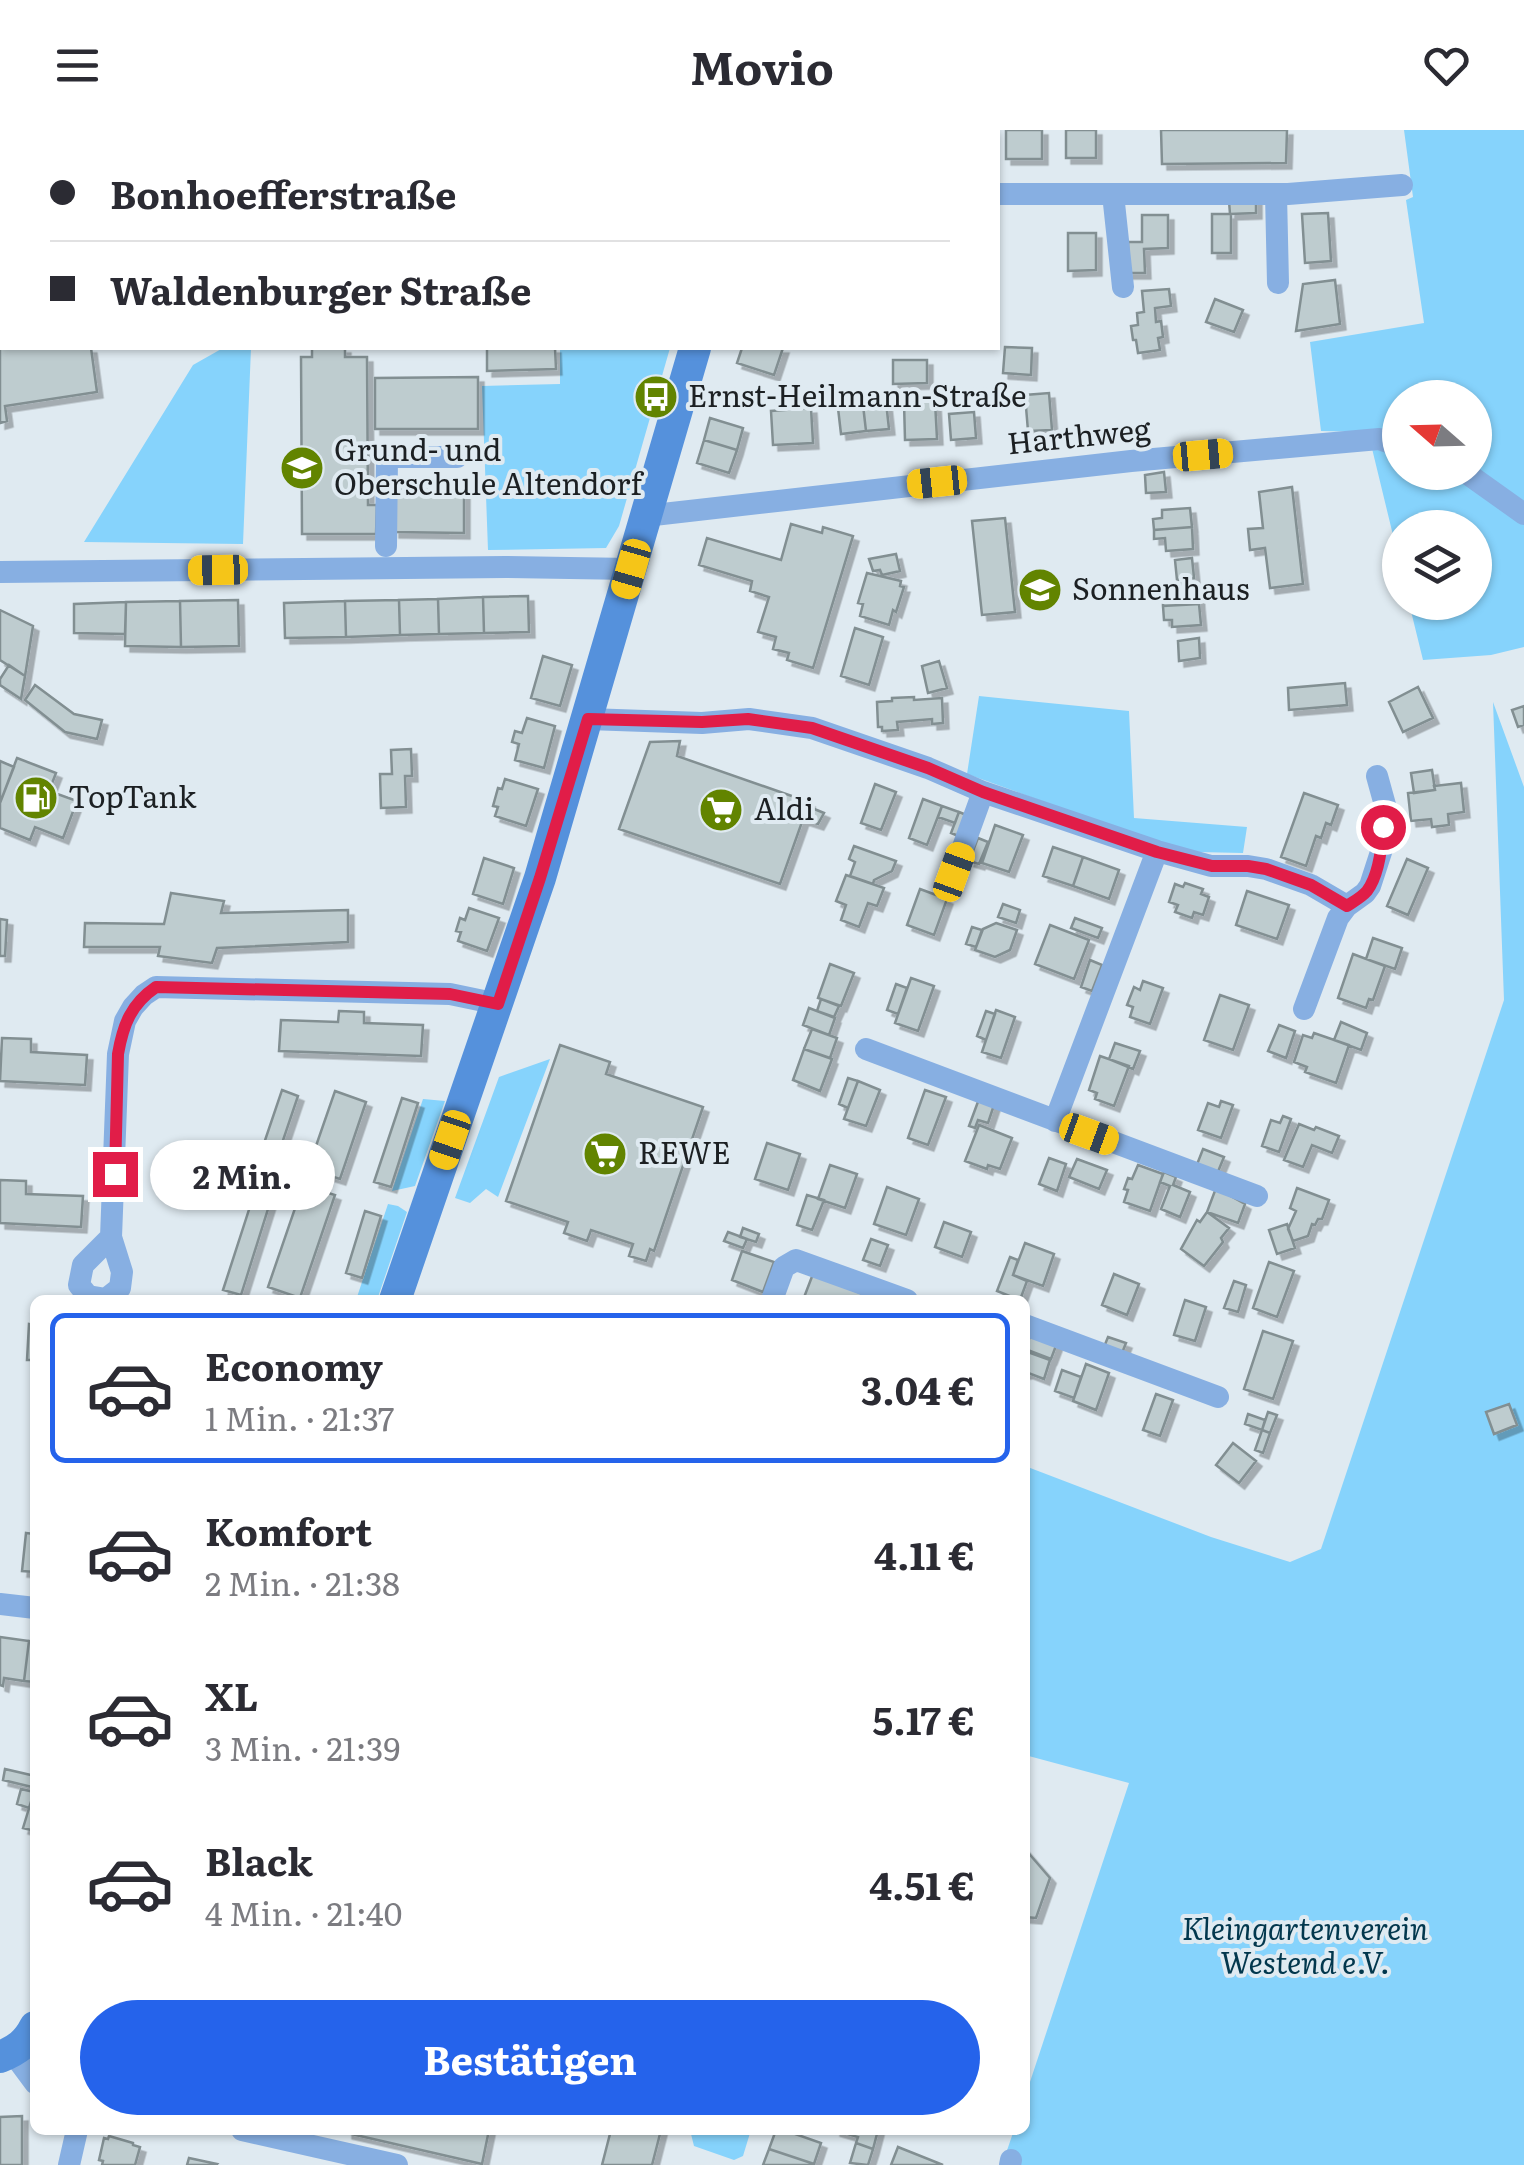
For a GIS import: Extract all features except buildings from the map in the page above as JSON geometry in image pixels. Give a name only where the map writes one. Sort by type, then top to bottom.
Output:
[{"type":"street","points":[[1000,194],[1276,194],[1402,186]]},
{"type":"street","points":[[1113,194],[1122,287]]},
{"type":"street","points":[[1276,194],[1278,283]]},
{"type":"street","points":[[400,1295],[540,878],[694,350]]},
{"type":"street","name":"Harthweg","points":[[645,516],[1131,461],[1382,440]]},
{"type":"street","points":[[386,546],[387,457],[457,456]]},
{"type":"street","points":[[1490,490],[1524,514]]},
{"type":"street","points":[[0,572],[631,569]]},
{"type":"street","points":[[588,719],[748,719],[812,728],[1157,852],[1212,866],[1266,869],[1311,885],[1347,906]]},
{"type":"street","points":[[1304,1009],[1338,918],[1370,886],[1382,849],[1385,805],[1377,776]]},
{"type":"street","points":[[954,872],[983,792]]},
{"type":"street","points":[[1056,1121],[1157,852]]},
{"type":"street","points":[[111,1237],[121,1036],[133,1007],[156,987],[450,994],[498,1004]]},
{"type":"street","points":[[866,1049],[1257,1196]]},
{"type":"street","points":[[774,1295],[784,1267],[796,1260],[893,1295]]},
{"type":"street","points":[[1030,1327],[1218,1396]]},
{"type":"street","points":[[0,1604],[30,1607]]},
{"type":"street","points":[[30,2037],[6,2054],[30,2078]]},
{"type":"street","points":[[69,2165],[76,2135]]},
{"type":"street","points":[[264,2135],[398,2165]]},
{"type":"green space","points":[[1404,130],[1524,130],[1524,647],[1491,655],[1423,660],[1413,620],[1492,620],[1492,510],[1387,510],[1382,490],[1492,490],[1492,380],[1382,380],[1382,490],[1368,432],[1321,431],[1310,342],[1424,323],[1406,200],[1413,197]]},
{"type":"green space","points":[[219,350],[251,350],[243,544],[84,542],[193,365]]},
{"type":"green space","points":[[560,350],[669,350],[619,526],[606,548],[488,550],[482,386],[560,384]]},
{"type":"green space","points":[[979,696],[1129,711],[1134,818],[1247,827],[1243,853],[1197,852],[1131,833],[967,774]]},
{"type":"green space","name":"Kleingartenverein Westend e.V.","points":[[1493,702],[1524,787],[1524,2165],[1002,2165],[1012,2135],[1030,2135],[1030,2082],[1129,1783],[1030,1756],[1030,1468],[1211,1537],[1290,1562],[1321,1549],[1504,1000]]},
{"type":"green space","points":[[550,1059],[498,1197],[486,1189],[470,1203],[455,1198],[499,1077]]},
{"type":"green space","points":[[423,1099],[445,1101],[415,1186],[392,1191]]},
{"type":"green space","points":[[388,1204],[398,1206],[407,1212],[379,1295],[358,1295]]},
{"type":"green space","points":[[691,2135],[749,2135],[743,2156],[734,2160],[694,2146]]},
{"type":"place","name":"Ernst-Heilmann-Straße","points":[[656,397]]},
{"type":"place","name":"Grund- und Oberschule Altendorf","points":[[302,468]]},
{"type":"place","name":"Sonnenhaus","points":[[1040,590]]},
{"type":"place","name":"TopTank","points":[[36,798]]},
{"type":"place","name":"Aldi","points":[[721,810]]},
{"type":"place","name":"REWE","points":[[605,1154]]},
{"type":"route","points":[[115,1174],[121,1036],[133,1007],[156,987],[450,994],[498,1004],[588,719],[748,719],[812,728],[1157,852],[1212,866],[1266,869],[1311,885],[1347,906],[1370,886],[1382,849],[1383,827]]}]
